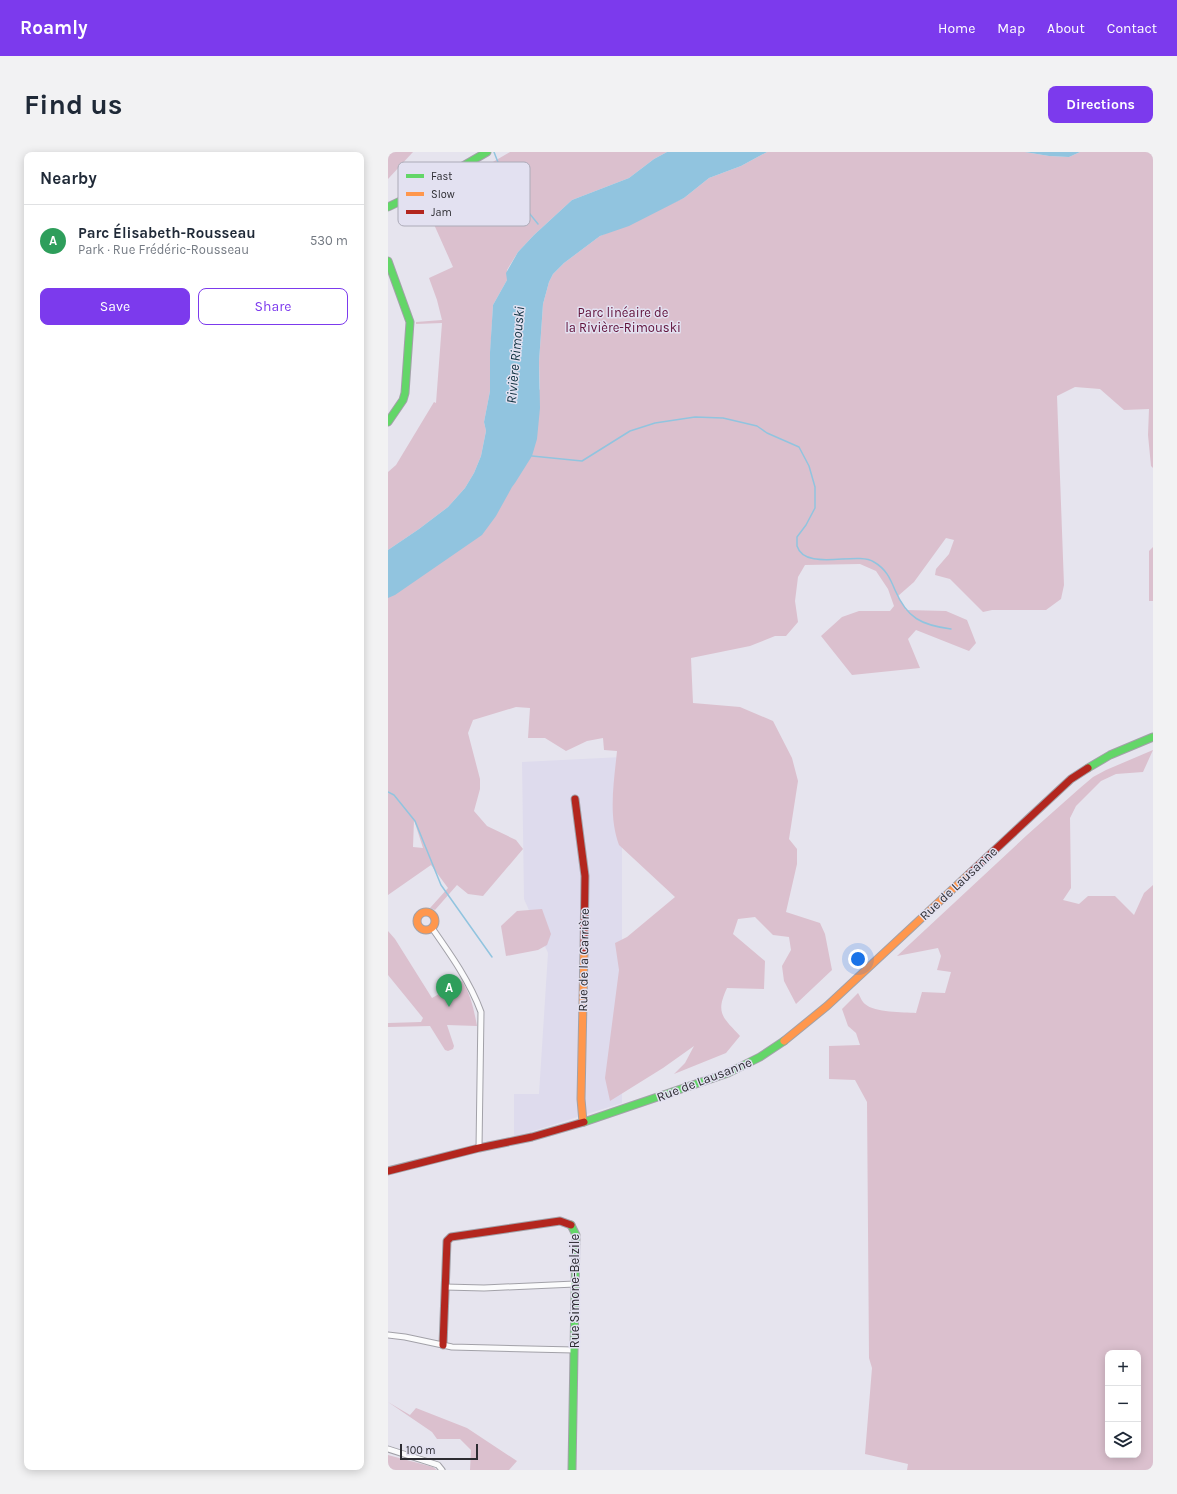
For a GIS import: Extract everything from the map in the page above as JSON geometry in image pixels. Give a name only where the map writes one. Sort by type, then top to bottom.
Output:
[{"type":"street","points":[[470,162],[487,152]]},
{"type":"street","points":[[388,207],[398,202]]},
{"type":"street","points":[[388,422],[403,400],[405,393],[410,322],[389,266]]},
{"type":"street","name":"Rue de Lausanne","points":[[388,1171],[479,1148],[532,1137],[583,1122],[701,1083],[728,1073],[760,1057],[795,1033],[827,1006],[1071,779],[1101,759],[1153,737]]},
{"type":"street","name":"Rue de la Carrière","points":[[575,799],[585,876],[581,1099],[583,1122]]},
{"type":"street","points":[[432,928],[453,957],[474,992],[481,1012],[479,1148]]},
{"type":"street","name":"Rue Simone-Belzile","points":[[443,1345],[446,1245],[447,1241],[451,1237],[560,1222],[568,1223],[575,1229],[572,1470]]},
{"type":"street","points":[[445,1287],[484,1288],[575,1284]]},
{"type":"street","points":[[388,1335],[452,1347],[574,1350]]},
{"type":"street","points":[[388,1450],[438,1465],[442,1470]]},
{"type":"shaded area","points":[[622,757],[622,1103],[514,1137],[514,1094],[539,1094],[548,953],[524,899],[522,762]]},
{"type":"green space","points":[[391,152],[413,152],[404,162],[398,162],[398,168],[388,179],[388,155]]},
{"type":"green space","points":[[510,152],[667,152],[654,159],[629,178],[572,200],[518,252],[507,270],[507,280],[493,305],[490,355],[490,391],[484,422],[486,431],[481,456],[474,473],[465,488],[448,507],[388,550],[388,472],[396,465],[434,402],[436,403],[442,323],[416,324],[416,322],[442,320],[429,278],[453,267],[435,226],[530,226],[530,162],[493,162]]},
{"type":"green space","name":"Parc linéaire de la Rivière-Rimouski","points":[[767,152],[1025,152],[1049,156],[1069,157],[1080,152],[1153,152],[1153,468],[1151,466],[1148,435],[1149,409],[1124,410],[1100,389],[1075,387],[1057,396],[1064,585],[1061,599],[1046,610],[992,610],[983,612],[950,579],[935,575],[936,569],[949,554],[954,540],[946,538],[914,582],[898,596],[906,610],[946,611],[967,620],[976,643],[969,651],[916,630],[908,639],[920,668],[852,675],[821,636],[842,617],[859,611],[890,611],[894,606],[888,589],[876,571],[860,564],[805,565],[798,577],[795,601],[798,622],[786,636],[775,636],[750,646],[691,658],[693,703],[740,707],[773,721],[792,758],[798,781],[789,839],[797,849],[797,864],[786,912],[820,923],[825,934],[832,970],[796,1004],[784,981],[782,966],[791,950],[789,937],[773,935],[755,917],[738,919],[733,934],[765,961],[764,989],[727,988],[723,997],[721,1010],[723,1015],[740,1036],[726,1053],[674,1074],[685,1063],[694,1046],[663,1068],[610,1101],[605,1078],[619,970],[615,943],[627,937],[675,897],[619,845],[613,810],[613,786],[617,751],[604,750],[603,738],[587,741],[566,751],[545,738],[528,738],[530,708],[516,707],[473,720],[468,733],[480,779],[480,789],[474,811],[487,826],[516,840],[523,849],[483,896],[468,894],[457,885],[435,910],[430,908],[448,888],[431,865],[388,895],[388,595],[540,389],[539,362],[543,304],[549,282],[553,274],[564,263],[600,236],[684,198],[709,178],[741,166]],"holes":[[[414,820],[423,848],[413,847]]]},
{"type":"green space","points":[[1153,547],[1153,601],[1149,601],[1149,551]]},
{"type":"green space","points":[[1153,750],[1143,772],[1116,774],[1101,781],[1076,806],[1070,818],[1071,888],[1063,900],[1079,904],[1088,896],[1115,896],[1134,915],[1144,893],[1153,885],[1153,1470],[907,1470],[908,1464],[865,1454],[872,1368],[869,1358],[867,1102],[855,1080],[829,1079],[829,1046],[860,1045],[856,1033],[848,1026],[842,1009],[858,993],[864,1003],[875,1009],[889,1012],[916,1013],[922,992],[945,993],[951,972],[937,970],[941,956],[938,948],[897,956],[1027,835],[1093,777]]},
{"type":"green space","points":[[542,909],[551,934],[547,945],[538,950],[506,956],[501,926],[517,911]]},
{"type":"green space","points":[[388,931],[395,939],[432,998],[462,981],[465,986],[472,1003],[477,1026],[447,1025],[454,1046],[453,1049],[448,1051],[445,1050],[430,1026],[388,1027],[388,1023],[421,1022],[423,1018],[388,975]]},
{"type":"green space","points":[[388,1402],[410,1415],[416,1408],[467,1428],[517,1461],[509,1470],[470,1470],[471,1450],[460,1439],[437,1439],[432,1432]]},
{"type":"green space","points":[[388,1455],[433,1467],[437,1470],[388,1470]]},
{"type":"water","name":"Rivière Rimouski","points":[[667,152],[767,152],[741,166],[709,178],[684,198],[629,226],[600,236],[564,263],[553,274],[549,282],[543,304],[539,362],[540,408],[537,439],[532,456],[512,487],[496,516],[482,535],[395,595],[388,598],[388,550],[448,507],[465,488],[474,473],[481,456],[486,431],[484,422],[490,391],[490,352],[493,305],[507,280],[506,273],[518,252],[572,200],[629,178],[654,159]]},
{"type":"water","points":[[1025,152],[1080,152],[1069,157],[1049,156]]},
{"type":"waterway","points":[[494,152],[498,162]]},
{"type":"waterway","points":[[530,214],[538,224]]},
{"type":"waterway","points":[[532,456],[582,461],[630,431],[655,423],[695,417],[723,418],[757,426],[767,433],[799,447],[809,466],[815,487],[815,508],[806,525],[797,537],[797,546],[802,554],[810,558],[820,560],[866,559],[874,562],[887,574],[900,600],[910,614],[931,625],[951,629]]},
{"type":"waterway","points":[[388,792],[394,795],[415,821],[441,885],[492,957]]},
{"type":"traffic: fast","points":[[470,162],[487,152]]},
{"type":"traffic: fast","points":[[388,207],[398,202]]},
{"type":"traffic: fast","points":[[388,261],[410,322],[405,393],[403,400],[388,422]]},
{"type":"traffic: fast","points":[[1088,768],[1110,755],[1153,737]]},
{"type":"traffic: fast","points":[[584,1122],[728,1073],[760,1057],[784,1041]]},
{"type":"traffic: fast","points":[[571,1225],[576,1235],[572,1470]]},
{"type":"traffic: slow","points":[[784,1041],[827,1006],[969,874]]},
{"type":"traffic: slow","points":[[422,912],[430,912],[435,917],[435,921],[433,928],[430,930],[422,930],[417,925],[417,917],[422,912]]},
{"type":"traffic: slow","points":[[583,1122],[581,1099],[584,951]]},
{"type":"traffic: jam","points":[[969,874],[1071,779],[1088,768]]},
{"type":"traffic: jam","points":[[575,799],[585,876],[584,951]]},
{"type":"traffic: jam","points":[[388,1171],[479,1148],[532,1137],[584,1122]]},
{"type":"traffic: jam","points":[[443,1345],[447,1241],[451,1237],[560,1221],[571,1225]]},
{"type":"place","name":"Parc Élisabeth-Rousseau","points":[[449,1007]]}]
